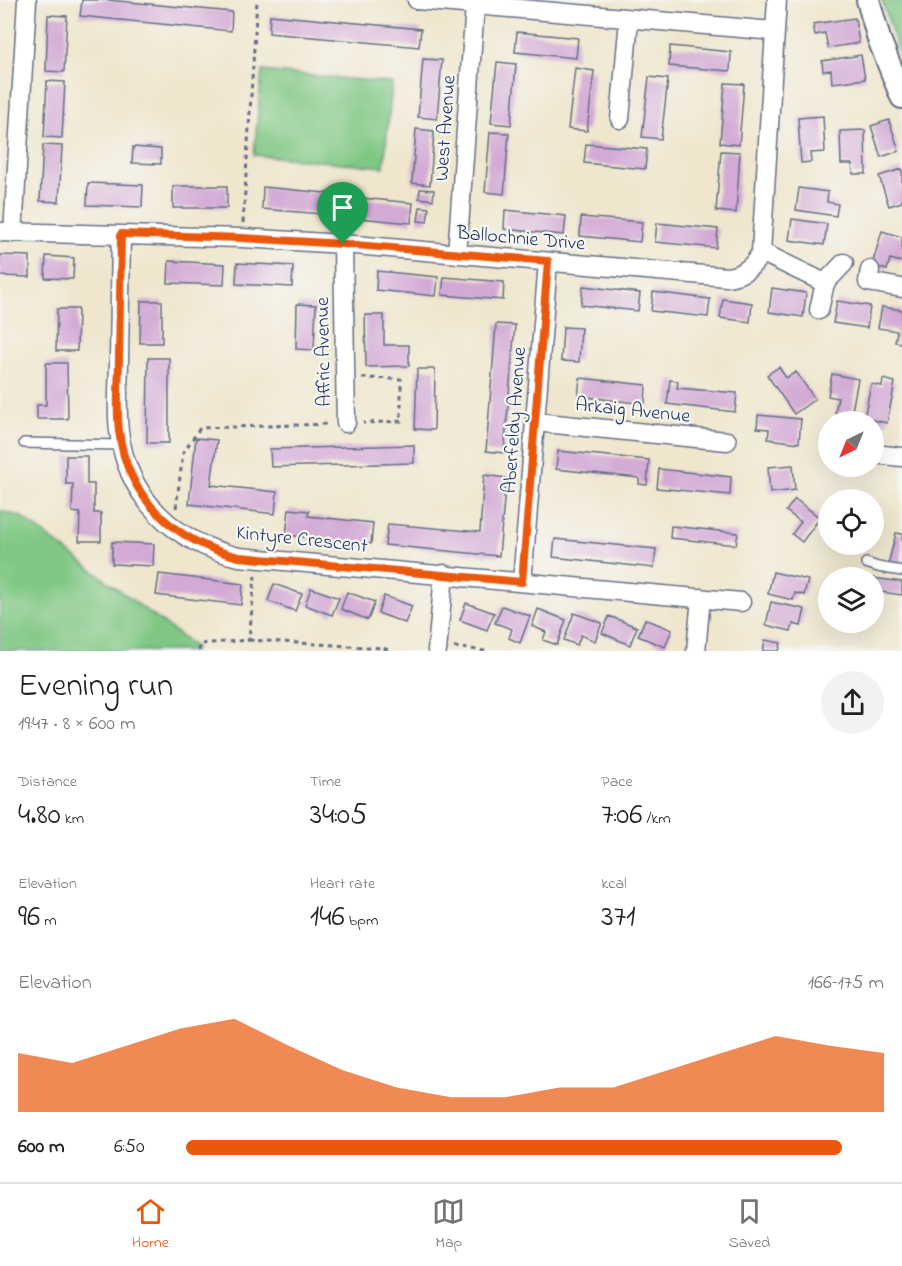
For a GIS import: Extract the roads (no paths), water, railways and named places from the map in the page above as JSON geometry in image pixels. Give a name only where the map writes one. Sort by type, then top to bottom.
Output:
[{"type":"street","points":[[6,232],[27,0]]},
{"type":"street","points":[[417,0],[774,31]]},
{"type":"street","points":[[777,0],[761,252],[825,283]]},
{"type":"street","points":[[868,0],[879,39],[902,97]]},
{"type":"street","name":"West Avenue","points":[[458,254],[475,5]]},
{"type":"street","points":[[620,119],[629,18]]},
{"type":"street","name":"Ballochnie Drive","points":[[6,232],[242,238],[343,244],[727,277],[748,270],[761,252]]},
{"type":"street","name":"Kintyre Crescent","points":[[121,234],[118,414],[121,445],[126,463],[143,496],[162,519],[196,542],[222,553],[257,558],[741,602]]},
{"type":"street","name":"Affric Avenue","points":[[343,244],[346,423]]},
{"type":"street","name":"Aberfeldy Avenue","points":[[522,582],[548,261]]},
{"type":"street","points":[[819,310],[825,283],[844,263]]},
{"type":"street","points":[[870,270],[868,282],[902,288]]},
{"type":"street","name":"Arkaig Avenue","points":[[535,422],[726,441]]},
{"type":"street","points":[[884,455],[902,457]]},
{"type":"street","points":[[437,648],[444,574]]},
{"type":"street","points":[[696,651],[701,598]]},
{"type":"lane","points":[[24,443],[121,445]]},
{"type":"lane","points":[[866,563],[902,571]]}]
